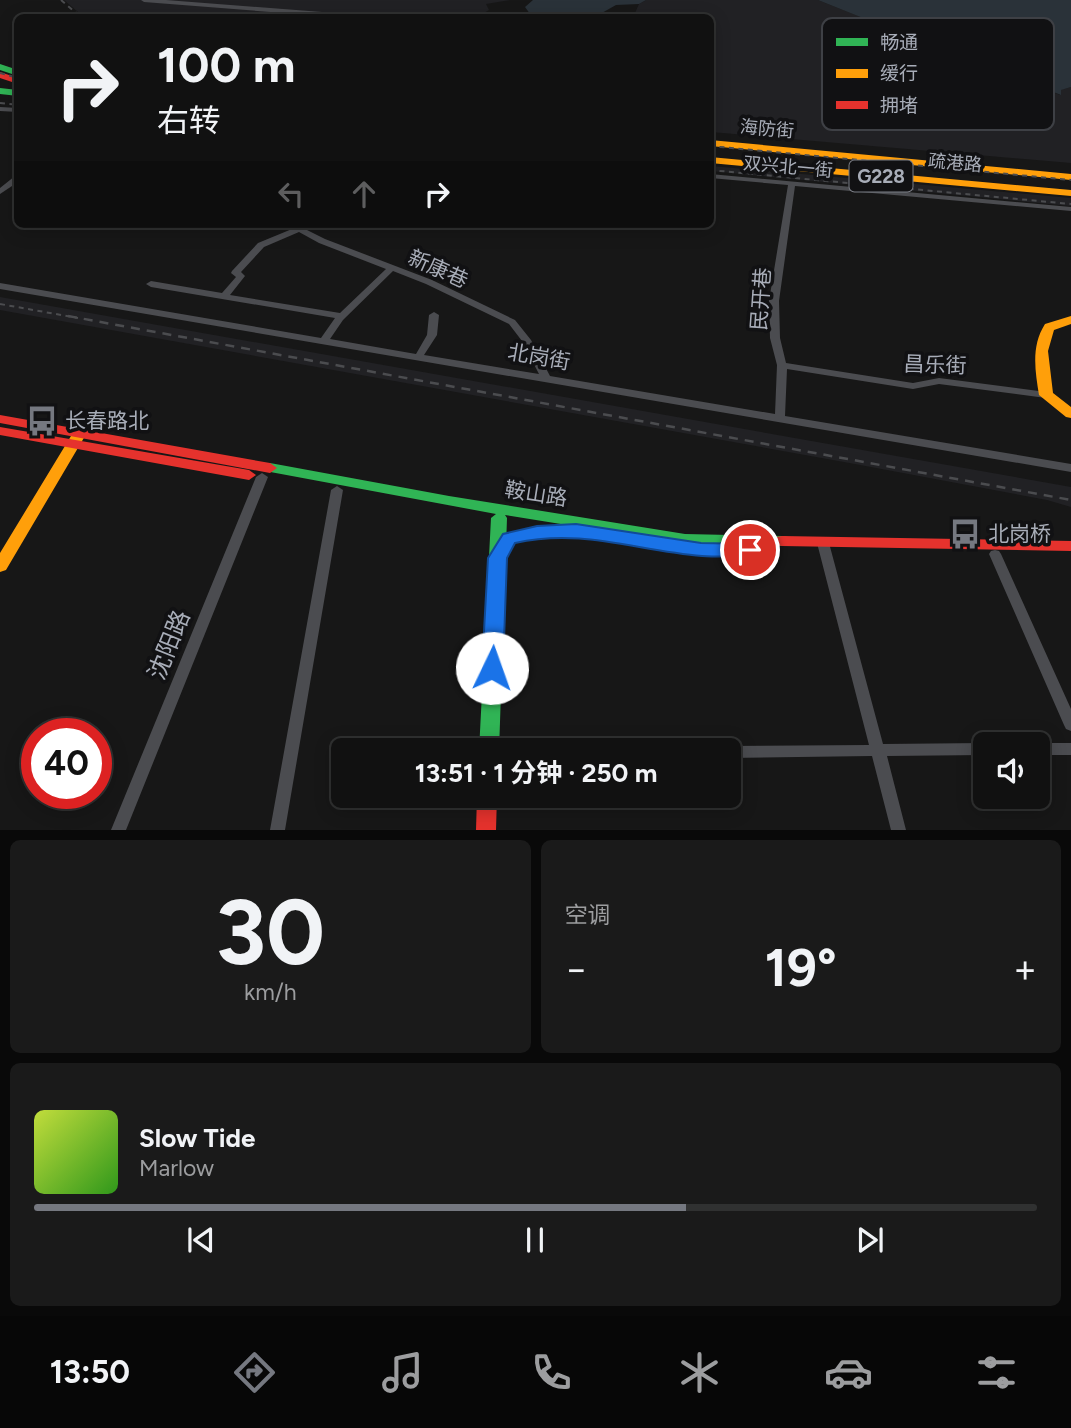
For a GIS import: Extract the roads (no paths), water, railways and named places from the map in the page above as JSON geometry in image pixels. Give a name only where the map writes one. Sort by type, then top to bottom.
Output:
[{"type":"main road","points":[[0,75],[14,87]]},
{"type":"main road","name":"海防街","points":[[714,143],[1071,177]]},
{"type":"main road","name":"疏港路","points":[[714,153],[1050,188],[1071,193]]},
{"type":"main road","name":"疏港路","points":[[714,160],[1050,188],[1071,186]]},
{"type":"main road","points":[[1071,320],[1050,326],[1046,330],[1043,345],[1046,395],[1071,414]]},
{"type":"main road","name":"鞍山路","points":[[0,419],[262,477],[701,550],[1071,546]]},
{"type":"main road","name":"鞍山路","points":[[0,431],[77,438],[685,539],[824,547],[1071,555]]},
{"type":"main road","points":[[0,566],[77,438]]},
{"type":"main road","points":[[490,738],[499,518]]},
{"type":"main road","points":[[485,830],[486,808]]},
{"type":"street","points":[[144,0],[336,13],[176,0]]},
{"type":"street","name":"双兴北一街","points":[[714,176],[1071,209]]},
{"type":"street","points":[[0,192],[14,181]]},
{"type":"street","name":"民开巷","points":[[780,417],[782,365],[775,338],[774,301],[792,183]]},
{"type":"street","points":[[225,295],[241,276],[235,273],[261,245],[299,229]]},
{"type":"street","name":"新康巷","points":[[299,229],[322,241],[429,282],[512,322],[526,340],[545,378]]},
{"type":"street","points":[[324,340],[342,316],[392,268]]},
{"type":"street","points":[[151,284],[342,316]]},
{"type":"street","name":"北岗街","points":[[0,286],[1071,468]]},
{"type":"street","points":[[419,356],[432,335],[434,315]]},
{"type":"street","name":"昌乐街","points":[[782,365],[913,386],[939,381],[1046,395]]},
{"type":"street","name":"沈阳路","points":[[118,830],[262,477]]},
{"type":"street","points":[[277,830],[337,490]]},
{"type":"street","points":[[497,558],[509,538],[537,532],[576,530]]},
{"type":"street","points":[[824,547],[899,830]]},
{"type":"street","points":[[995,554],[1071,725]]},
{"type":"street","points":[[1050,749],[1071,748]]},
{"type":"street","points":[[741,752],[973,750]]},
{"type":"railway","points":[[61,0],[77,14]]},
{"type":"railway","points":[[0,73],[14,77]]},
{"type":"railway","points":[[0,103],[14,105]]},
{"type":"railway","points":[[714,146],[1071,180]]},
{"type":"railway","points":[[714,170],[1071,204]]},
{"type":"railway","points":[[0,304],[78,318]]},
{"type":"railway","points":[[68,316],[1071,500]]},
{"type":"place","name":"长春路北","points":[[42,421]]},
{"type":"place","name":"北岗桥","points":[[965,534]]}]
